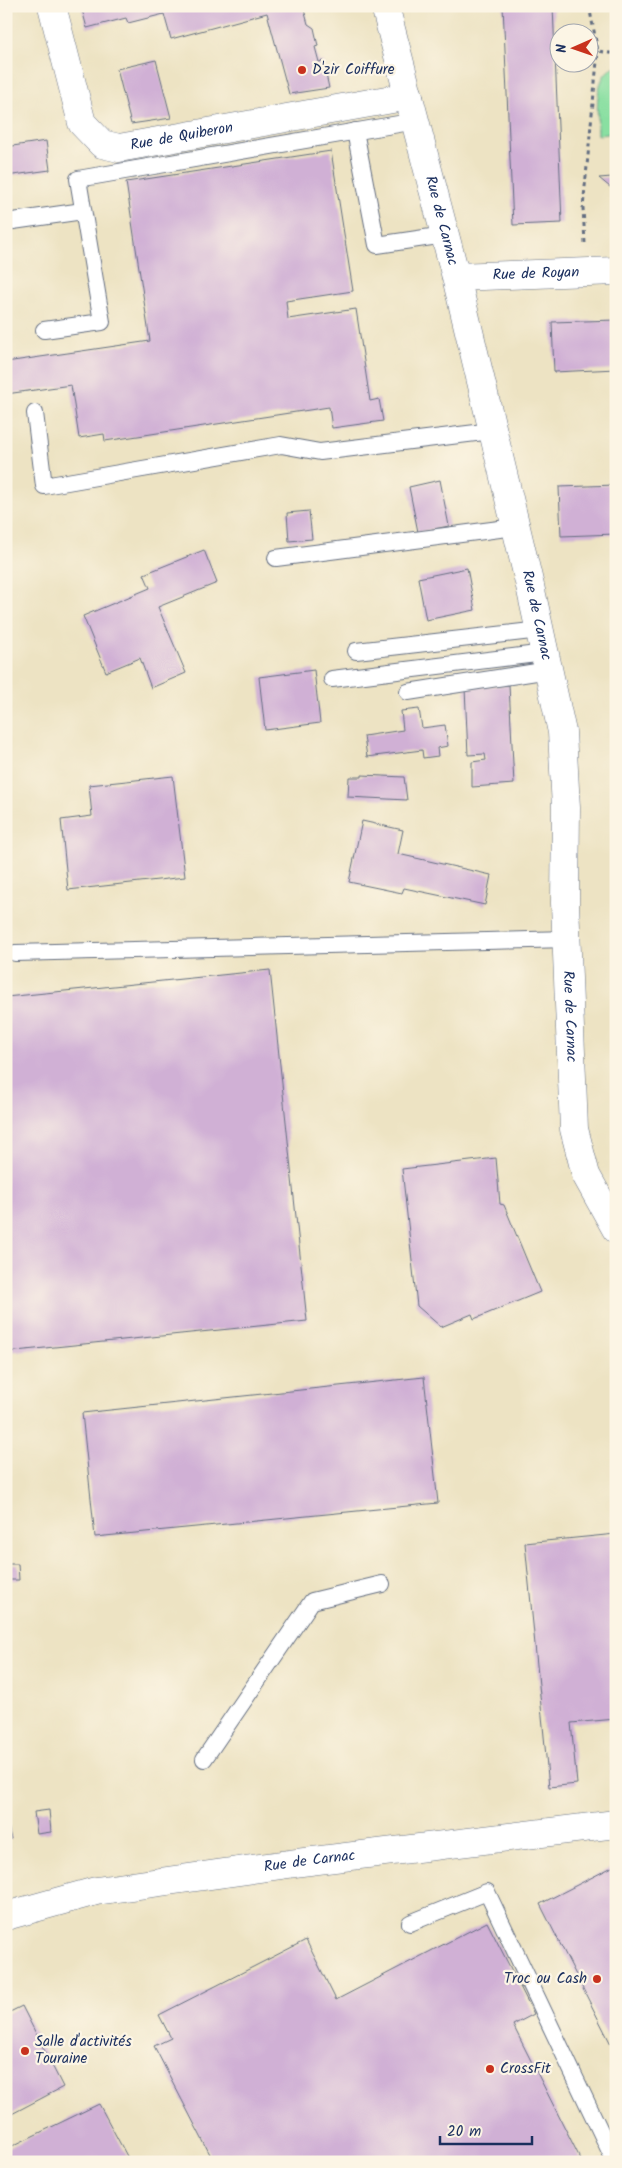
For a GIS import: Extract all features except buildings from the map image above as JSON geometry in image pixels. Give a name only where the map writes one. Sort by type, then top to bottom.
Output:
[{"type":"street","name":"Rue de Quiberon","points":[[52,6],[82,123],[102,144],[119,148],[409,96]]},
{"type":"street","name":"Rue de Carnac","points":[[385,6],[456,277],[545,651],[562,732],[566,808],[567,939],[574,1129],[586,1175],[616,1229]]},
{"type":"street","name":"Rue de Royan","points":[[456,277],[586,274],[616,271]]},
{"type":"street","name":"Rue de Carnac","points":[[6,1916],[96,1891],[303,1862],[616,1824]]},
{"type":"lane","points":[[44,330],[102,322],[78,179],[416,121]]},
{"type":"lane","points":[[355,131],[377,245],[445,235]]},
{"type":"lane","points":[[6,222],[84,211]]},
{"type":"lane","points":[[35,413],[44,486],[281,445],[320,452],[492,431]]},
{"type":"lane","points":[[276,558],[516,527]]},
{"type":"lane","points":[[356,651],[545,651]]},
{"type":"lane","points":[[332,680],[545,651]]},
{"type":"lane","points":[[408,692],[545,651]]},
{"type":"lane","points":[[15,953],[567,939]]},
{"type":"lane","points":[[204,1759],[312,1600],[382,1584]]},
{"type":"lane","points":[[410,1924],[487,1892],[615,2162]]},
{"type":"path","points":[[589,6],[592,22]]},
{"type":"path","points":[[600,52],[616,54]]},
{"type":"path","points":[[586,274],[583,208],[596,72]]},
{"type":"green space","points":[[616,66],[616,133],[598,135],[597,106],[600,86],[608,71]]},
{"type":"place","name":"D'zir Coiffure","points":[[302,70]]},
{"type":"place","name":"Troc ou Cash","points":[[597,1979]]},
{"type":"place","name":"Salle d'activités Touraine","points":[[25,2051]]},
{"type":"place","name":"CrossFit","points":[[490,2069]]}]
